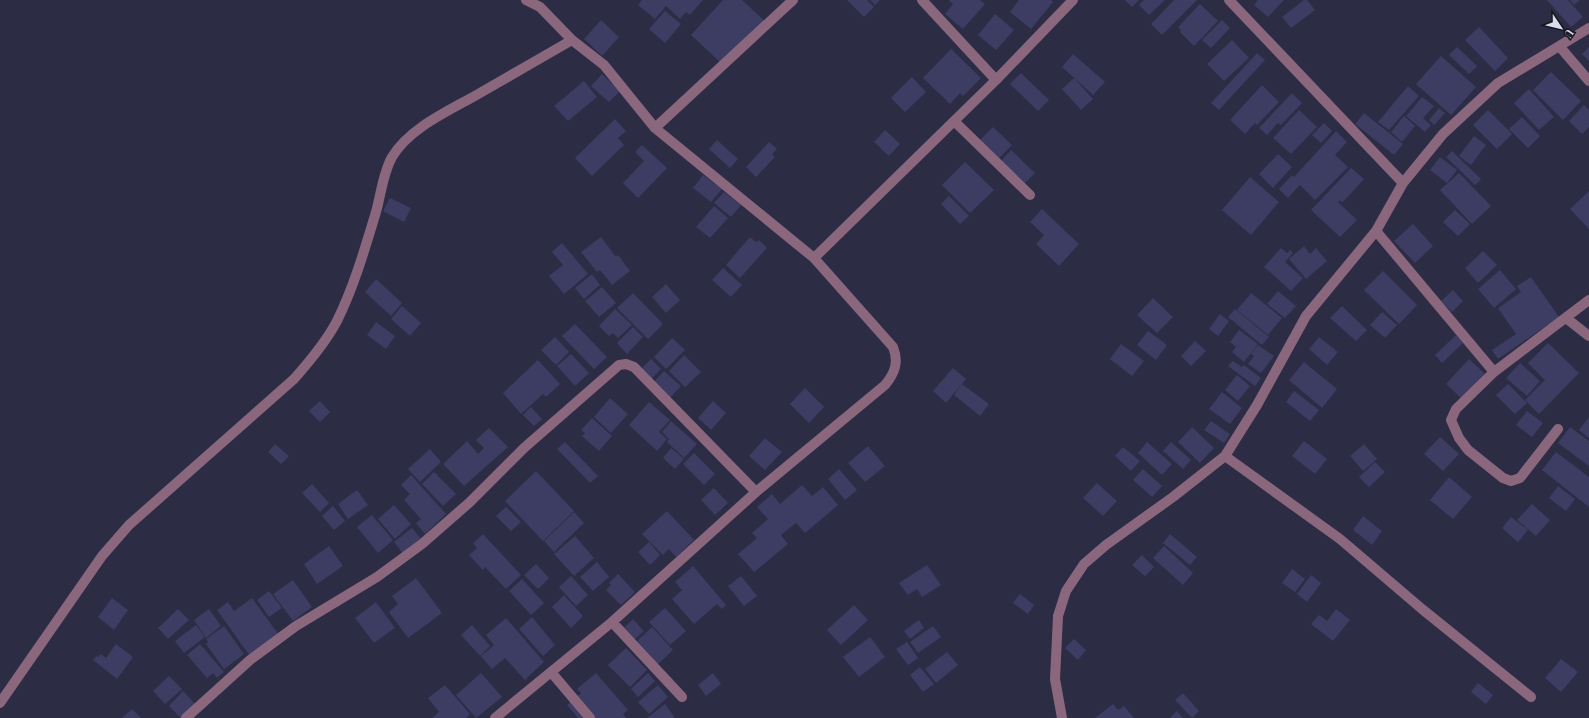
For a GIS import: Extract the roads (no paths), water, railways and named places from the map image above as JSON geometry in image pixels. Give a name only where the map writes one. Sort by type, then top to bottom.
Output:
[{"type":"street","points":[[495,718],[612,622],[756,492],[885,385],[892,376],[896,366],[897,357],[893,347],[814,258],[655,128],[604,65],[572,40],[540,7],[526,0]]},
{"type":"street","points":[[655,128],[793,0]]},
{"type":"street","points":[[922,0],[996,80]]},
{"type":"street","points":[[814,258],[996,80],[1073,0]]},
{"type":"street","points":[[1229,0],[1403,183]]},
{"type":"street","points":[[1062,718],[1055,679],[1058,616],[1066,592],[1084,564],[1106,544],[1173,497],[1225,456],[1257,405],[1306,316],[1376,230],[1403,183],[1443,134],[1492,88],[1589,28]]},
{"type":"street","points":[[0,703],[97,562],[129,525],[294,380],[315,355],[337,322],[351,289],[376,212],[386,173],[392,158],[401,145],[417,131],[444,114],[572,40]]},
{"type":"street","points":[[1560,47],[1589,81]]},
{"type":"street","points":[[954,121],[1030,195]]},
{"type":"street","points":[[1376,230],[1494,372]]},
{"type":"street","points":[[1558,429],[1520,478],[1516,481],[1511,481],[1503,478],[1468,450],[1459,438],[1451,420],[1456,409],[1494,372],[1589,300]]},
{"type":"street","points":[[1566,318],[1589,336]]},
{"type":"street","points":[[186,718],[250,660],[284,634],[377,577],[422,544],[470,502],[524,448],[619,365],[626,364],[634,367],[756,492]]},
{"type":"street","points":[[1225,456],[1340,539],[1422,609],[1531,697]]},
{"type":"street","points":[[612,622],[682,697]]},
{"type":"street","points":[[551,672],[590,718]]}]
